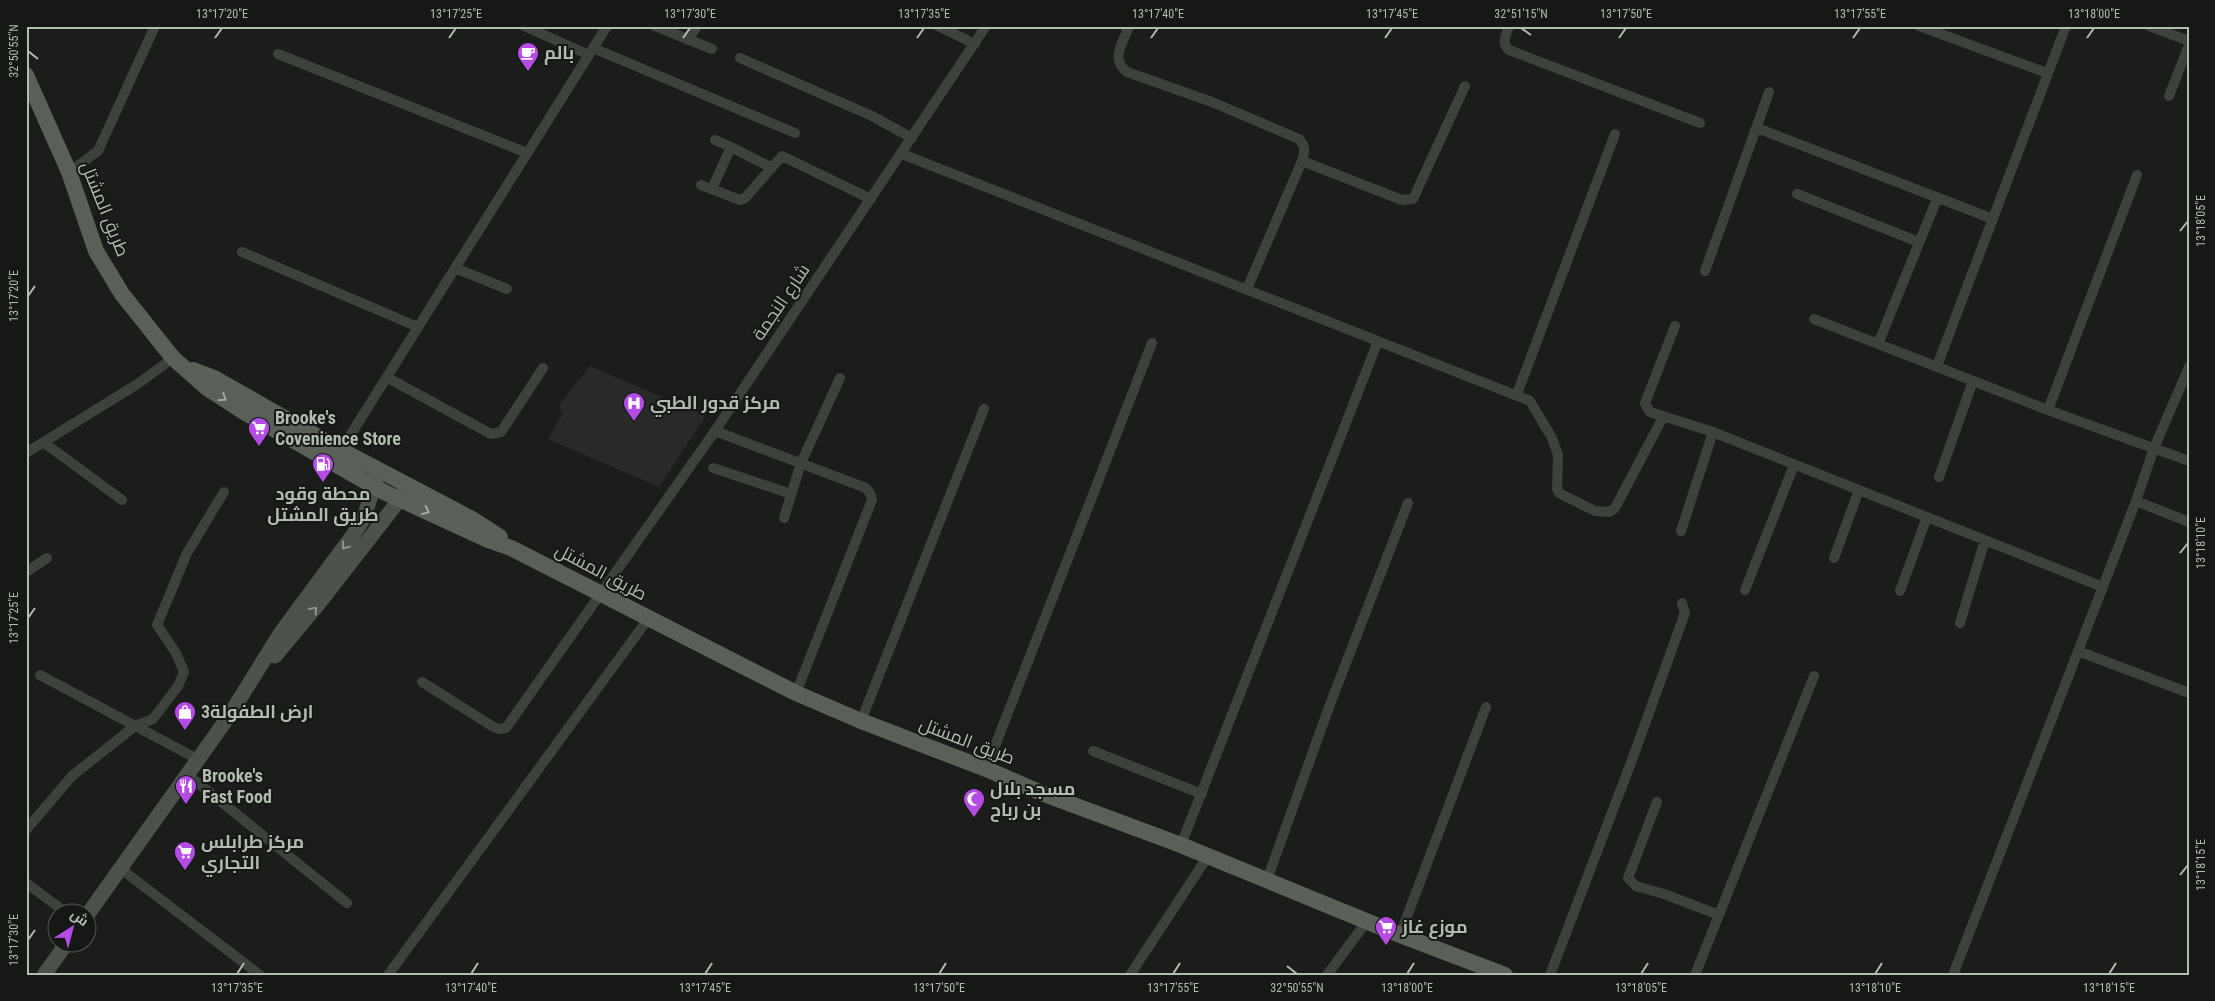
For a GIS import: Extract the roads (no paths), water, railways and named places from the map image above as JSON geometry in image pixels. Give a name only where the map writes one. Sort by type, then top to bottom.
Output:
[{"type":"main road","name":"طريق المشتل","points":[[26,76],[69,172],[96,252],[122,294],[179,363],[207,388],[244,412],[376,477],[410,486],[496,533],[511,548]]},
{"type":"main road","name":"طريق المشتل","points":[[179,363],[214,378],[342,450],[376,477],[400,500],[488,540],[511,548],[796,693],[1044,794],[1182,845],[1400,935],[1505,975]]},
{"type":"main road","points":[[249,688],[280,634],[364,518],[376,477]]},
{"type":"main road","points":[[95,904],[249,688],[320,602],[410,486]]},
{"type":"main road","points":[[44,975],[59,954]]},
{"type":"street","points":[[69,172],[98,151],[155,26]]},
{"type":"street","points":[[524,26],[795,133]]},
{"type":"street","points":[[342,450],[607,26]]},
{"type":"street","points":[[656,26],[712,50]]},
{"type":"street","points":[[688,40],[696,26]]},
{"type":"street","points":[[938,26],[975,44]]},
{"type":"street","name":"شارع النجمة","points":[[422,682],[492,726],[499,729],[506,728],[715,431],[986,26]]},
{"type":"street","points":[[1130,26],[1118,59],[1120,66],[1128,72],[1212,102],[1299,139],[1306,151],[1247,289]]},
{"type":"street","points":[[1509,26],[1504,40],[1505,46],[1509,50],[1700,123]]},
{"type":"street","points":[[1919,26],[2047,73]]},
{"type":"street","points":[[1937,366],[2066,26]]},
{"type":"street","points":[[2148,26],[2189,43],[2168,96]]},
{"type":"street","points":[[278,54],[527,153]]},
{"type":"street","points":[[740,58],[872,116],[912,138]]},
{"type":"street","points":[[1302,161],[1402,200],[1413,199],[1465,86]]},
{"type":"street","points":[[1705,271],[1769,92]]},
{"type":"street","points":[[1757,128],[1993,219]]},
{"type":"street","points":[[1517,394],[1615,134]]},
{"type":"street","points":[[715,140],[772,168]]},
{"type":"street","points":[[712,189],[731,147]]},
{"type":"street","points":[[902,154],[1517,394],[1530,401],[1552,438],[1558,455],[1557,489],[1559,493],[1603,513],[1615,508],[1663,417]]},
{"type":"street","points":[[701,185],[740,200],[745,198],[782,156],[871,199]]},
{"type":"street","points":[[2048,410],[2137,175]]},
{"type":"street","points":[[1798,194],[1919,242]]},
{"type":"street","points":[[1878,344],[1937,199]]},
{"type":"street","points":[[242,252],[418,327]]},
{"type":"street","points":[[455,268],[508,290]]},
{"type":"street","points":[[1814,319],[2048,410],[2189,460]]},
{"type":"street","points":[[1675,326],[1645,403],[1650,412],[1713,432],[2103,587]]},
{"type":"street","points":[[1182,845],[1378,341]]},
{"type":"street","points":[[986,769],[1152,343]]},
{"type":"street","points":[[26,453],[139,383],[179,363]]},
{"type":"street","points":[[1953,975],[2136,501],[2154,448],[2189,367]]},
{"type":"street","points":[[388,378],[491,434],[495,434],[501,432],[543,368]]},
{"type":"street","points":[[784,518],[801,463],[840,378]]},
{"type":"street","points":[[1939,477],[1973,380]]},
{"type":"street","points":[[861,721],[984,409]]},
{"type":"street","points":[[715,431],[866,488],[871,495],[872,500],[796,693]]},
{"type":"street","points":[[1680,531],[1713,432]]},
{"type":"street","points":[[43,442],[122,500]]},
{"type":"street","points":[[1745,590],[1794,465]]},
{"type":"street","points":[[713,468],[791,494]]},
{"type":"street","points":[[1834,558],[1859,490]]},
{"type":"street","points":[[26,830],[72,776],[135,726],[153,719],[178,686],[184,672],[176,653],[157,625],[188,554],[224,492]]},
{"type":"street","points":[[2136,501],[2189,522]]},
{"type":"street","points":[[1267,880],[1329,707],[1408,503]]},
{"type":"street","points":[[1900,592],[1927,517]]},
{"type":"street","points":[[1960,623],[1985,540]]},
{"type":"street","points":[[26,572],[46,558]]},
{"type":"street","points":[[1550,975],[1632,760],[1685,613],[1682,603]]},
{"type":"street","points":[[388,975],[648,619]]},
{"type":"street","points":[[2078,651],[2189,693]]},
{"type":"street","points":[[40,675],[199,760]]},
{"type":"street","points":[[1695,975],[1814,676]]},
{"type":"street","points":[[1400,935],[1486,707]]},
{"type":"street","points":[[1093,751],[1202,794]]},
{"type":"street","points":[[188,775],[347,903]]},
{"type":"street","points":[[1657,802],[1628,878],[1636,886],[1664,894],[1719,915]]},
{"type":"street","points":[[1130,975],[1208,856]]},
{"type":"street","points":[[121,869],[260,975]]},
{"type":"street","points":[[26,883],[54,904]]},
{"type":"street","points":[[1327,975],[1367,921]]},
{"type":"place","name":"بالم","points":[[528,72]]},
{"type":"place","name":"مركز قدور الطبي","points":[[634,422]]},
{"type":"place","name":"Brooke's Covenience Store","points":[[259,447]]},
{"type":"place","name":"محطة وقود طريق المشتل","points":[[323,483]]},
{"type":"place","name":"ارض الطفولة3","points":[[185,731]]},
{"type":"place","name":"Brooke's Fast Food","points":[[186,805]]},
{"type":"place","name":"مسجد بلال بن رباح","points":[[974,818]]},
{"type":"place","name":"مركز طرابلس التجاري","points":[[185,871]]},
{"type":"place","name":"موزع غاز","points":[[1386,946]]}]
